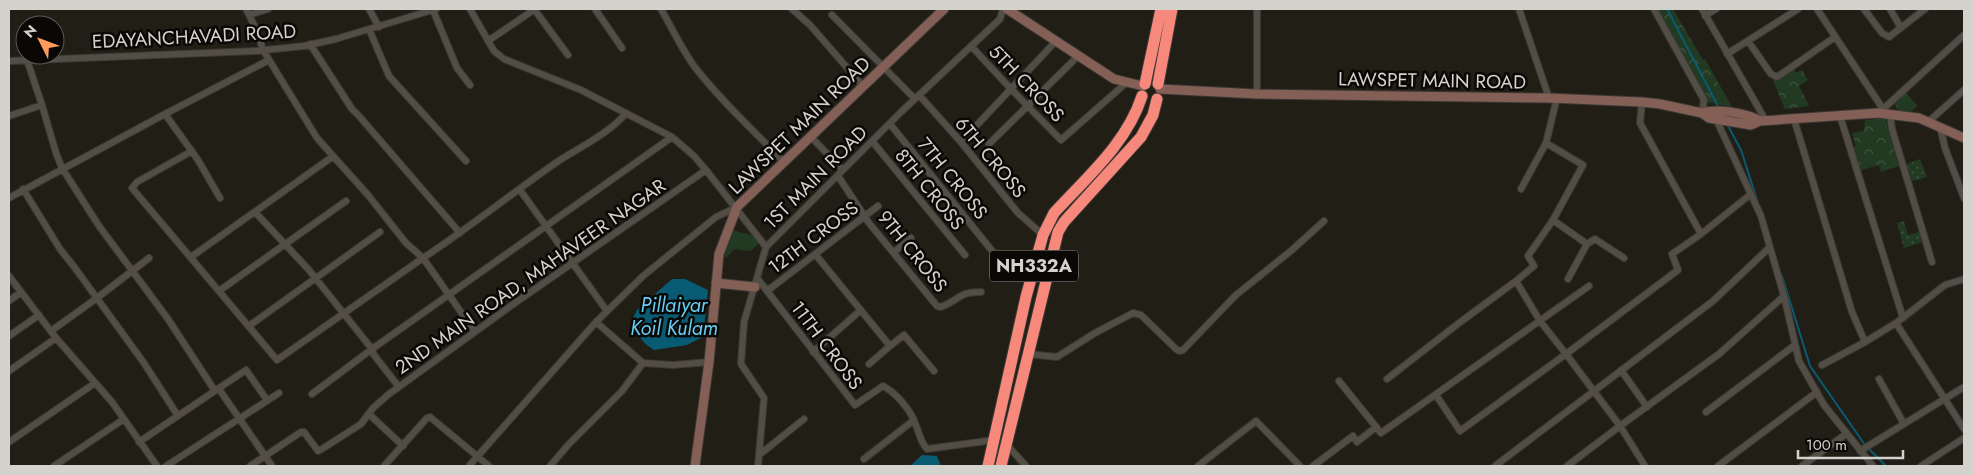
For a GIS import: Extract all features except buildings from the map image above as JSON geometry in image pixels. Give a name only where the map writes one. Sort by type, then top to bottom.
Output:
[{"type":"highway","name":"NH332A","points":[[988,466],[1026,297],[1043,235],[1054,213],[1119,141],[1130,126],[1143,89],[1161,9]]},
{"type":"highway","name":"NH332A","points":[[1001,466],[1058,232],[1064,222],[1141,137],[1153,116],[1172,9]]},
{"type":"highway","points":[[1151,82],[1158,91],[1149,101],[1143,89],[1151,82]]},
{"type":"street","points":[[268,9],[248,12],[263,50],[305,122],[332,157],[368,195],[406,243],[423,258],[475,332]]},
{"type":"street","points":[[369,9],[379,27]]},
{"type":"street","points":[[434,9],[457,68],[470,85]]},
{"type":"street","name":"EDAYANCHAVADI ROAD","points":[[65,58],[263,50],[310,44],[369,30],[434,9]]},
{"type":"street","points":[[470,9],[494,51],[504,59],[581,90],[672,138],[694,156],[737,207],[766,247]]},
{"type":"street","points":[[488,41],[534,9],[568,55]]},
{"type":"street","points":[[594,9],[622,48]]},
{"type":"street","points":[[662,9],[683,49],[710,85],[784,162]]},
{"type":"street","points":[[792,9],[810,25],[863,86]]},
{"type":"street","name":"LAWSPET MAIN ROAD","points":[[695,466],[709,362],[719,254],[737,207],[944,9]]},
{"type":"street","points":[[1005,9],[1114,78],[1143,89]]},
{"type":"street","name":"1ST MAIN ROAD","points":[[758,466],[764,398],[741,364],[744,322],[766,247],[872,141],[1000,18],[1005,9]]},
{"type":"street","points":[[1257,9],[1257,94]]},
{"type":"street","points":[[1519,9],[1553,98],[1546,143],[1521,189]]},
{"type":"street","points":[[1654,9],[1704,100],[1702,113]]},
{"type":"street","points":[[1702,9],[1763,121]]},
{"type":"street","points":[[1706,16],[1716,9]]},
{"type":"street","points":[[1728,54],[1798,9]]},
{"type":"street","points":[[1818,9],[1884,112],[1892,129],[1932,262]]},
{"type":"street","points":[[1864,9],[1886,36],[1901,28],[1925,9]]},
{"type":"street","points":[[1890,9],[1901,28]]},
{"type":"street","name":"6TH CROSS","points":[[832,15],[961,142],[1018,213],[1043,235]]},
{"type":"street","points":[[369,30],[389,76],[466,161]]},
{"type":"street","points":[[1884,112],[1964,34]]},
{"type":"street","points":[[1748,41],[1770,74],[1777,77],[1835,37]]},
{"type":"street","points":[[961,142],[1056,41]]},
{"type":"street","points":[[310,44],[352,109],[460,233]]},
{"type":"street","name":"5TH CROSS","points":[[971,46],[1061,140],[1126,83]]},
{"type":"street","points":[[989,144],[1079,55]]},
{"type":"street","points":[[9,198],[62,168],[269,60]]},
{"type":"street","points":[[29,65],[62,168],[91,214],[217,390],[240,418],[272,466]]},
{"type":"street","points":[[1928,122],[1964,90]]},
{"type":"street","name":"LAWSPET MAIN ROAD","points":[[1158,91],[1553,98],[1642,102],[1702,113]]},
{"type":"street","points":[[1642,102],[1640,123],[1701,234]]},
{"type":"street","points":[[9,116],[42,105]]},
{"type":"street","points":[[1702,113],[1711,110],[1753,117],[1763,121]]},
{"type":"street","points":[[1702,113],[1708,118],[1751,124],[1763,121],[1884,112],[1919,118],[1964,138]]},
{"type":"street","points":[[192,150],[137,182],[132,188],[277,360],[460,233],[621,119],[626,113]]},
{"type":"street","points":[[165,114],[192,150],[220,198]]},
{"type":"street","points":[[1840,116],[1903,318]]},
{"type":"street","points":[[1716,119],[1761,216],[1784,296],[1800,362],[1824,406],[1873,466]]},
{"type":"street","points":[[1794,119],[1852,312],[1864,342]]},
{"type":"street","name":"7TH CROSS","points":[[890,124],[993,252]]},
{"type":"street","points":[[1940,127],[1945,148],[1964,198]]},
{"type":"street","points":[[810,136],[843,170]]},
{"type":"street","points":[[312,394],[372,349],[672,138]]},
{"type":"street","name":"8TH CROSS","points":[[872,141],[965,255]]},
{"type":"street","points":[[1387,379],[1534,266],[1528,256],[1552,220],[1583,165],[1546,143]]},
{"type":"street","points":[[191,257],[332,157]]},
{"type":"street","name":"2ND MAIN ROAD, MAHAVEER NAGAR","points":[[265,456],[300,432],[304,432],[318,451],[361,424],[373,408],[399,386],[706,170]]},
{"type":"street","name":"9TH CROSS","points":[[838,176],[864,216],[916,282],[941,308],[964,294],[981,292]]},
{"type":"street","points":[[23,189],[55,242],[97,298],[178,416]]},
{"type":"street","points":[[520,190],[607,311]]},
{"type":"street","points":[[1436,394],[1460,431],[1678,270],[1672,254],[1752,194]]},
{"type":"street","points":[[219,291],[346,201]]},
{"type":"street","name":"12TH CROSS","points":[[767,291],[878,206]]},
{"type":"street","points":[[469,466],[596,322],[643,276],[716,217],[737,207]]},
{"type":"street","points":[[255,212],[316,278],[399,386]]},
{"type":"street","points":[[1552,220],[1587,244]]},
{"type":"street","points":[[1028,354],[1057,357],[1095,333],[1133,313],[1141,315],[1176,349],[1179,351],[1183,350],[1236,295],[1292,250],[1324,221]]},
{"type":"street","points":[[250,326],[380,232]]},
{"type":"street","points":[[894,252],[912,238]]},
{"type":"street","points":[[1568,279],[1587,244],[1595,240],[1624,258]]},
{"type":"street","points":[[1495,466],[1713,301],[1770,247]]},
{"type":"street","points":[[815,254],[890,346]]},
{"type":"street","points":[[51,331],[133,272],[149,258]]},
{"type":"street","points":[[9,276],[56,338],[105,392],[157,466]]},
{"type":"street","points":[[1822,365],[1896,323],[1946,285],[1964,279]]},
{"type":"street","points":[[1516,281],[1540,320],[1620,426],[1645,466]]},
{"type":"street","points":[[716,283],[756,282]]},
{"type":"street","name":"11TH CROSS","points":[[756,282],[767,291],[855,405],[883,386],[905,406],[914,420],[923,445],[927,448],[994,440]]},
{"type":"street","points":[[1339,381],[1381,433],[1589,286]]},
{"type":"street","points":[[9,301],[21,292]]},
{"type":"street","points":[[1566,466],[1719,354],[1784,296]]},
{"type":"street","points":[[813,352],[861,310]]},
{"type":"street","points":[[9,336],[39,315]]},
{"type":"street","points":[[596,322],[643,363],[709,362]]},
{"type":"street","points":[[1896,323],[1946,398],[1964,429]]},
{"type":"street","points":[[869,364],[904,335],[934,371]]},
{"type":"street","points":[[9,371],[56,338]]},
{"type":"street","points":[[1706,412],[1796,345]]},
{"type":"street","points":[[550,466],[578,434],[622,391],[643,363]]},
{"type":"street","points":[[140,442],[246,370],[267,400]]},
{"type":"street","points":[[1621,370],[1647,407]]},
{"type":"street","points":[[1879,379],[1904,424]]},
{"type":"street","points":[[9,442],[95,383]]},
{"type":"street","points":[[1860,451],[1964,387]]},
{"type":"street","points":[[1718,466],[1817,392]]},
{"type":"street","points":[[166,466],[279,393]]},
{"type":"street","points":[[369,414],[402,446]]},
{"type":"street","points":[[384,466],[423,422],[430,417],[489,466]]},
{"type":"street","points":[[54,466],[124,419]]},
{"type":"street","points":[[759,455],[804,419]]},
{"type":"street","points":[[864,459],[914,420]]},
{"type":"street","points":[[1198,466],[1256,421],[1300,466]]},
{"type":"street","points":[[1313,466],[1353,436],[1357,442],[1376,427]]},
{"type":"street","points":[[1802,466],[1846,434]]},
{"type":"street","points":[[1921,466],[1964,438]]},
{"type":"street","points":[[1006,444],[1026,466]]},
{"type":"street","points":[[250,466],[265,456]]},
{"type":"green space","points":[[1657,9],[1673,9],[1703,60],[1705,59],[1732,107],[1707,102]]},
{"type":"green space","points":[[1793,67],[1796,73],[1802,70],[1808,80],[1799,86],[1809,106],[1785,109],[1773,81]]},
{"type":"green space","points":[[1904,91],[1917,105],[1910,113],[1899,111],[1893,101]]},
{"type":"green space","points":[[1885,118],[1899,166],[1881,172],[1879,165],[1858,171],[1851,148],[1856,146],[1852,133],[1864,131],[1865,120]]},
{"type":"green space","points":[[1920,159],[1927,177],[1909,182],[1904,165]]},
{"type":"green space","points":[[1904,221],[1908,235],[1919,232],[1923,242],[1904,248],[1897,223]]},
{"type":"green space","points":[[732,230],[759,237],[760,242],[751,251],[734,249],[727,257],[724,257]]},
{"type":"water","name":"Pillaiyar Koil Kulam","points":[[672,279],[685,279],[708,290],[703,337],[687,345],[654,350],[640,337],[632,320],[637,310]]},
{"type":"water","points":[[922,455],[937,456],[941,466],[910,466]]},
{"type":"waterway","points":[[1667,9],[1719,108]]},
{"type":"waterway","points":[[1727,124],[1741,150],[1758,203]]},
{"type":"waterway","points":[[1782,276],[1810,366],[1865,445]]},
{"type":"waterway","points":[[1868,448],[1886,466]]}]
